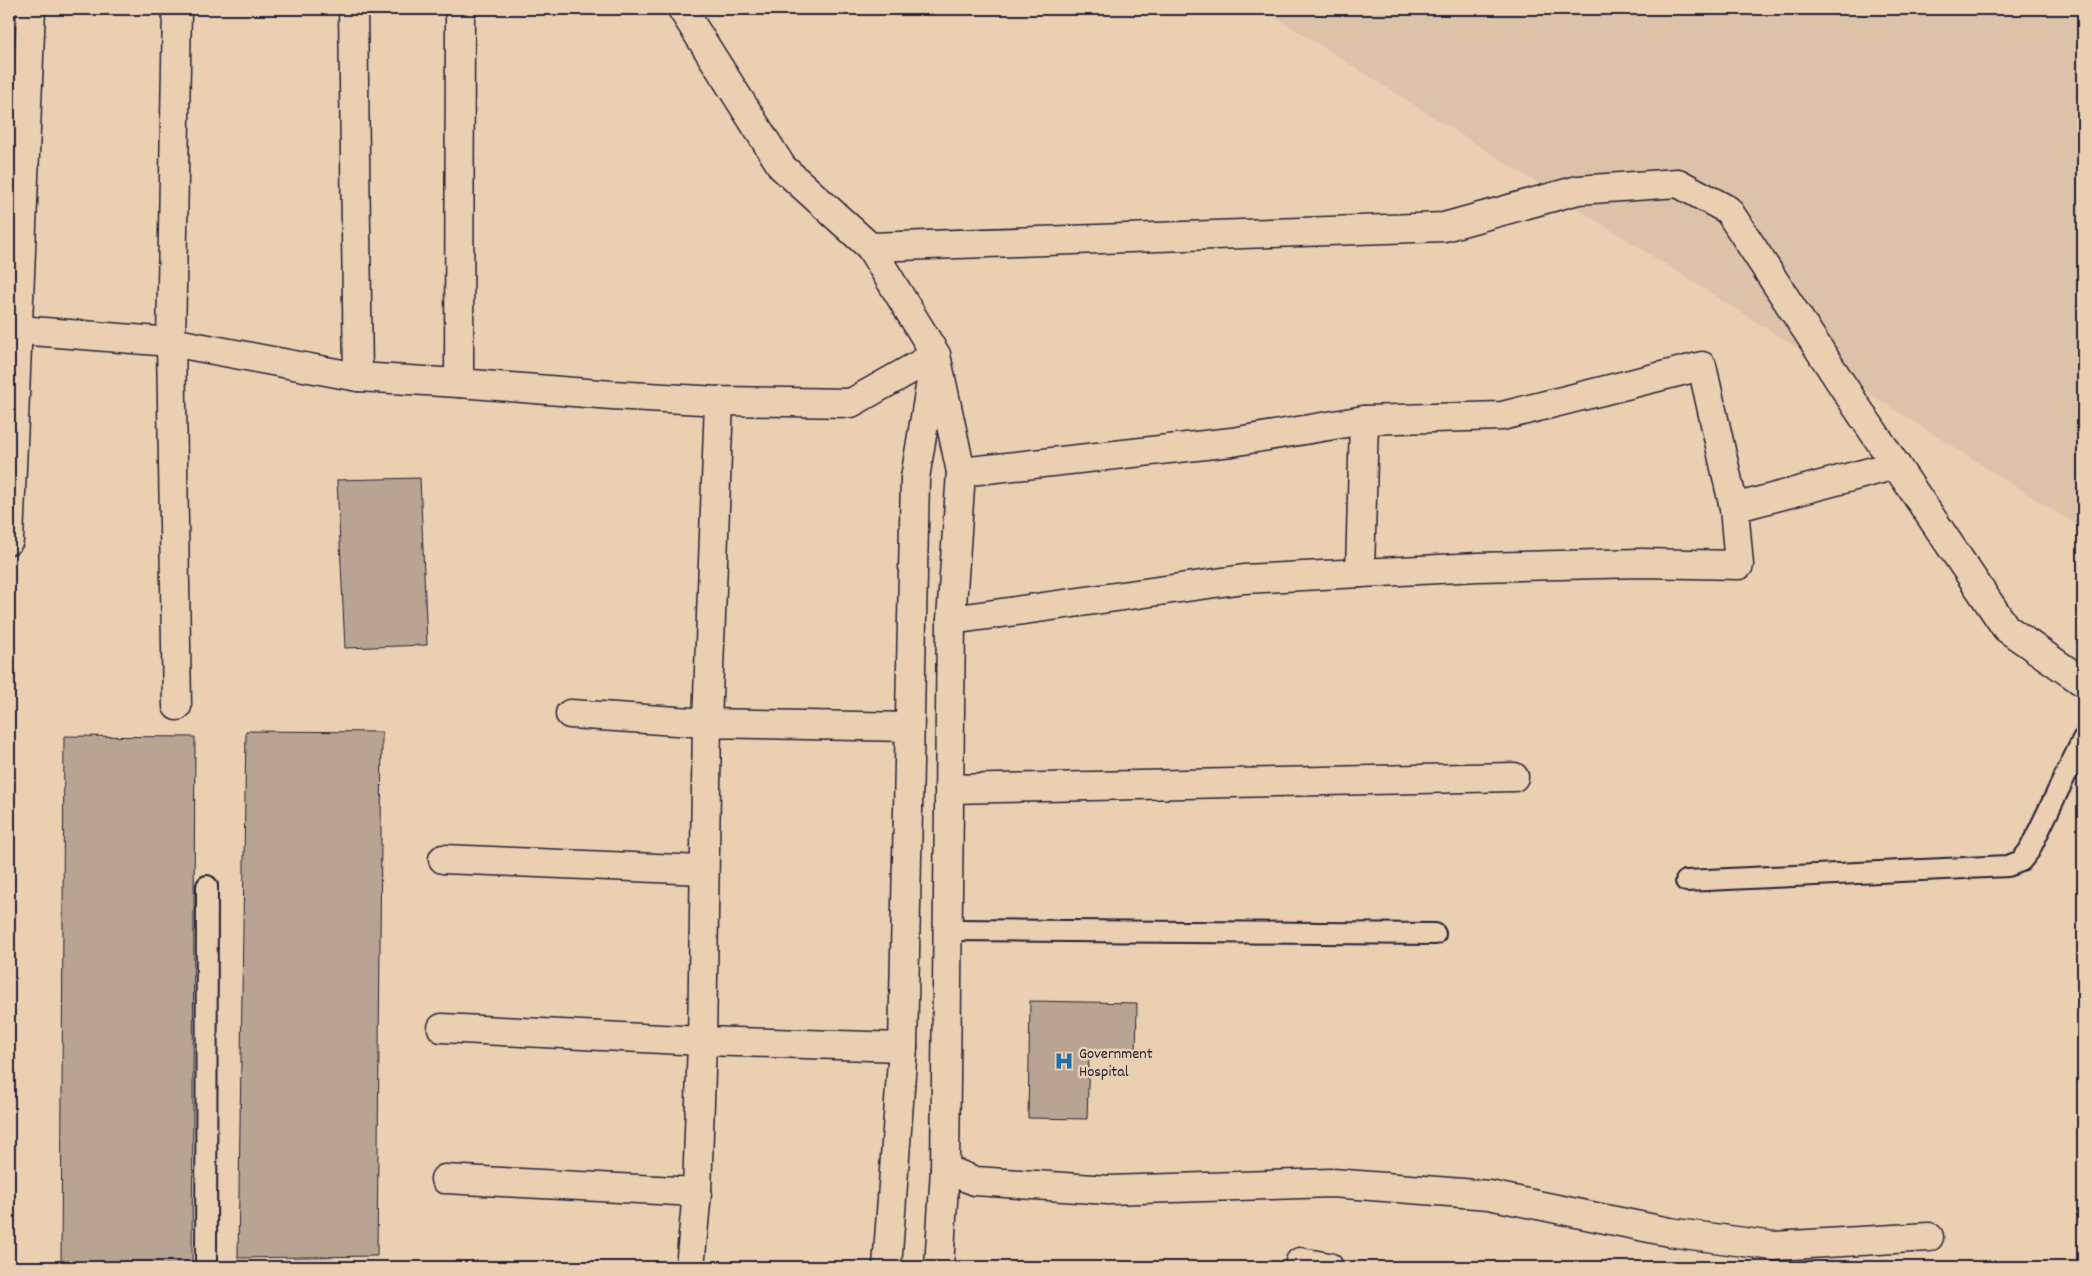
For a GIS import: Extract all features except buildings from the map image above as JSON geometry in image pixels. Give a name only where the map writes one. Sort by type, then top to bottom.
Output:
[{"type":"street","points":[[9,540],[19,330],[30,9]]},
{"type":"street","points":[[177,9],[171,342],[177,706]]},
{"type":"street","points":[[353,9],[358,376]]},
{"type":"street","points":[[459,383],[460,9]]},
{"type":"street","points":[[682,9],[782,167],[870,247],[936,355],[961,472],[951,620],[945,1169],[939,1267]]},
{"type":"street","points":[[870,247],[1444,227],[1578,190],[1678,183],[1728,210],[2006,628],[2083,682]]},
{"type":"street","points":[[19,330],[171,342],[358,376],[612,396],[719,400],[852,403],[936,355]]},
{"type":"street","points":[[887,1267],[903,1048],[915,478],[936,355]]},
{"type":"street","points":[[951,620],[1244,579],[1478,567],[1641,563],[1739,565],[1734,508],[1702,366],[1502,416],[1364,420],[1232,442],[961,472]]},
{"type":"street","points":[[690,1267],[697,1192],[702,1041],[703,870],[707,723],[719,400]]},
{"type":"street","points":[[1360,573],[1364,420]]},
{"type":"street","points":[[1734,508],[1896,465]]},
{"type":"street","points":[[570,714],[707,723],[909,727]]},
{"type":"street","points":[[949,789],[1514,777]]},
{"type":"street","points":[[443,859],[703,870]]},
{"type":"street","points":[[442,1028],[702,1041],[903,1048]]},
{"type":"street","points":[[945,1169],[975,1181],[1108,1190],[1332,1183],[1489,1196],[1669,1232],[1774,1256],[1929,1237]]},
{"type":"street","points":[[444,1179],[697,1192]]},
{"type":"street","points":[[1300,1267],[1300,1262],[1329,1267]]},
{"type":"lane","points":[[1686,881],[2008,866],[2021,861],[2029,851],[2083,739]]},
{"type":"lane","points":[[206,1267],[207,886]]},
{"type":"lane","points":[[948,930],[1436,934]]},
{"type":"shaded area","points":[[1263,9],[2083,9],[2083,529]]},
{"type":"place","name":"Government Hospital","points":[[1064,1061]]}]
